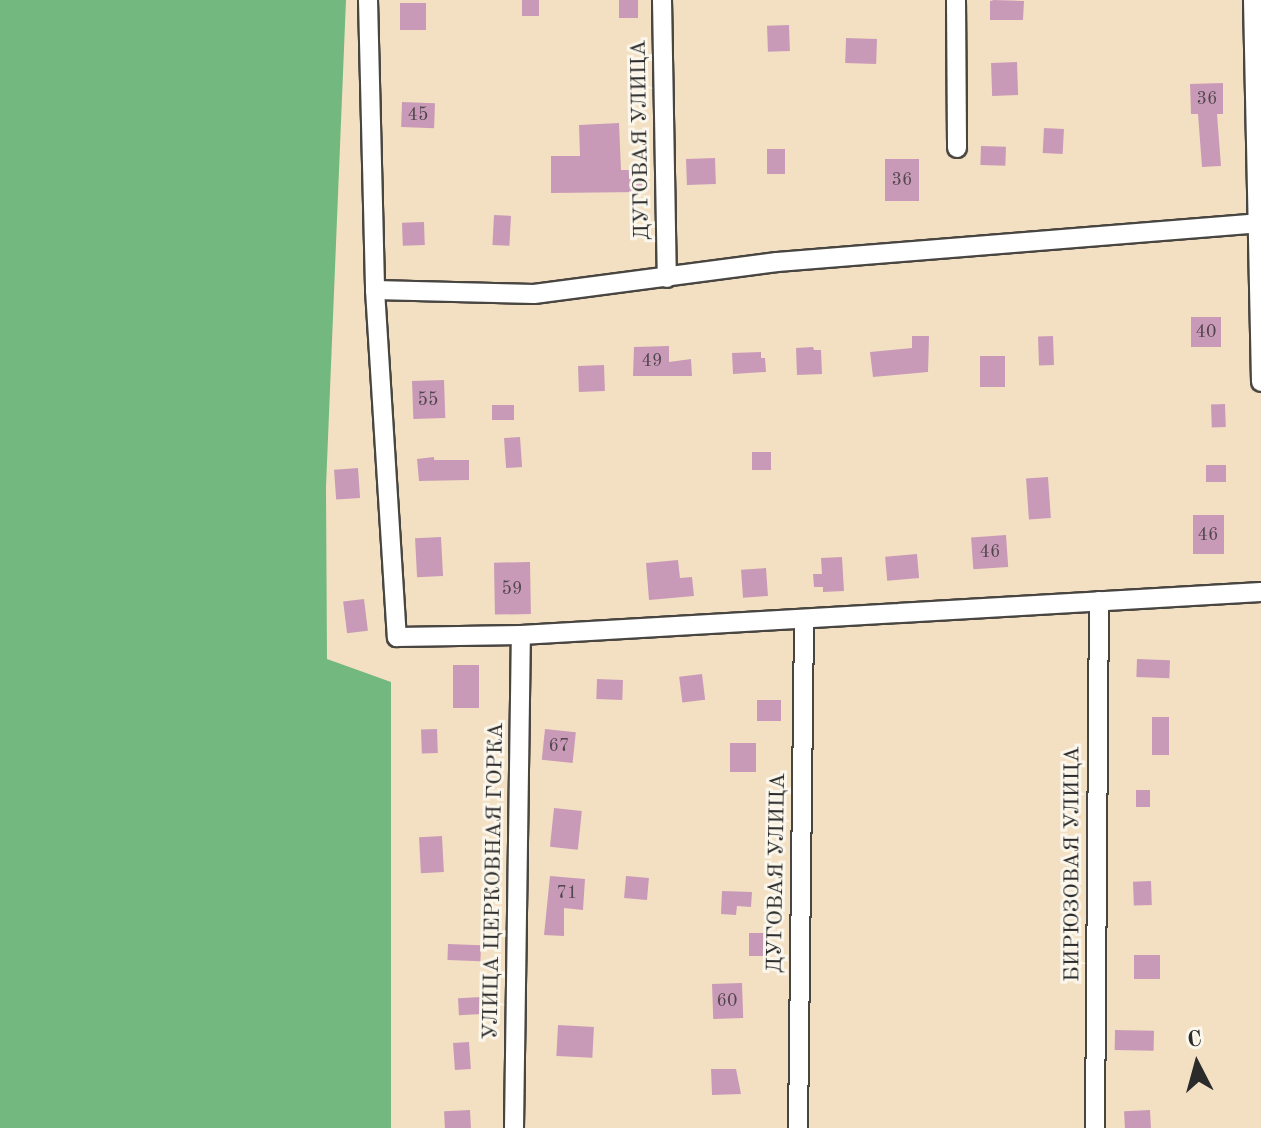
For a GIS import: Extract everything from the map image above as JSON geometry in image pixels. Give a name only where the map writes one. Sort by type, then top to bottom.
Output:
[{"type":"street","points":[[368,0],[375,290],[397,637],[521,635],[1261,592]]},
{"type":"street","name":"ДУГОВАЯ УЛИЦА","points":[[662,0],[667,278]]},
{"type":"street","points":[[956,0],[957,148]]},
{"type":"street","points":[[1253,0],[1261,382]]},
{"type":"street","points":[[375,290],[534,294],[777,262],[1258,224]]},
{"type":"street","name":"БИРЮЗОВАЯ УЛИЦА","points":[[1095,1128],[1099,601]]},
{"type":"street","name":"ДУГОВАЯ УЛИЦА","points":[[798,1128],[804,619]]},
{"type":"street","name":"УЛИЦА ЦЕРКОВНАЯ ГОРКА","points":[[514,1128],[521,635]]},
{"type":"green space","points":[[0,0],[346,0],[326,487],[327,659],[391,682],[391,1128],[0,1128]]},
{"type":"building","points":[[522,0],[539,0],[539,16],[522,16]]},
{"type":"building","points":[[619,0],[638,0],[638,18],[619,18]]},
{"type":"building","points":[[990,1],[1024,1],[1023,20],[990,20]]},
{"type":"building","points":[[400,3],[426,3],[426,30],[400,30]]},
{"type":"building","points":[[789,25],[790,51],[768,52],[767,26]]},
{"type":"building","points":[[846,38],[877,39],[876,64],[845,63]]},
{"type":"building","points":[[1017,62],[1018,95],[992,96],[991,63]]},
{"type":"building","points":[[1223,83],[1223,114],[1217,114],[1221,166],[1202,167],[1198,114],[1191,114],[1190,84]]},
{"type":"building","points":[[402,102],[435,103],[434,128],[401,127]]},
{"type":"building","points":[[619,123],[621,170],[642,170],[642,192],[551,193],[551,156],[580,156],[579,125]]},
{"type":"building","points":[[1044,128],[1064,129],[1063,154],[1043,153]]},
{"type":"building","points":[[981,146],[1006,147],[1005,166],[980,165]]},
{"type":"building","points":[[767,149],[785,149],[785,174],[767,174]]},
{"type":"building","points":[[715,158],[716,184],[687,185],[686,159]]},
{"type":"building","points":[[885,159],[919,159],[919,201],[885,201]]},
{"type":"building","points":[[494,215],[511,216],[509,246],[492,245]]},
{"type":"building","points":[[424,222],[425,245],[403,246],[402,223]]},
{"type":"building","points":[[1191,317],[1221,317],[1221,347],[1191,347]]},
{"type":"building","points":[[912,336],[929,336],[928,372],[873,377],[870,352],[912,348]]},
{"type":"building","points":[[1053,336],[1054,365],[1039,366],[1038,337]]},
{"type":"building","points":[[669,346],[669,362],[691,359],[692,376],[633,376],[634,347]]},
{"type":"building","points":[[813,347],[814,350],[821,350],[822,374],[797,375],[796,348]]},
{"type":"building","points":[[761,352],[761,358],[765,358],[766,372],[733,374],[732,353]]},
{"type":"building","points":[[980,356],[1005,356],[1005,387],[980,387]]},
{"type":"building","points":[[604,365],[605,391],[579,392],[578,366]]},
{"type":"building","points":[[444,380],[445,418],[413,419],[412,381]]},
{"type":"building","points":[[1211,404],[1225,404],[1226,427],[1212,427]]},
{"type":"building","points":[[492,405],[514,405],[514,420],[492,420]]},
{"type":"building","points":[[520,437],[522,467],[506,468],[504,438]]},
{"type":"building","points":[[752,452],[771,452],[771,470],[752,470]]},
{"type":"building","points":[[434,457],[434,460],[469,460],[469,480],[419,481],[417,459]]},
{"type":"building","points":[[1206,465],[1226,465],[1226,482],[1206,482]]},
{"type":"building","points":[[358,468],[360,498],[336,500],[334,470]]},
{"type":"building","points":[[1048,477],[1051,518],[1029,519],[1026,479]]},
{"type":"building","points":[[1193,515],[1224,515],[1224,554],[1193,554]]},
{"type":"building","points":[[1006,535],[1008,567],[973,569],[971,537]]},
{"type":"building","points":[[441,537],[443,576],[417,577],[415,538]]},
{"type":"building","points":[[917,554],[919,578],[887,581],[885,557]]},
{"type":"building","points":[[842,557],[844,591],[823,592],[823,587],[814,587],[813,574],[822,574],[821,558]]},
{"type":"building","points":[[678,560],[680,578],[692,577],[694,596],[649,600],[646,563]]},
{"type":"building","points":[[530,562],[531,614],[495,615],[494,563]]},
{"type":"building","points":[[766,568],[768,596],[743,598],[741,570]]},
{"type":"building","points":[[364,599],[368,631],[347,633],[343,602]]},
{"type":"building","points":[[1137,659],[1170,660],[1169,678],[1136,677]]},
{"type":"building","points":[[453,665],[479,665],[479,708],[453,708]]},
{"type":"building","points":[[702,674],[705,700],[682,703],[679,677]]},
{"type":"building","points":[[597,679],[623,680],[622,700],[596,699]]},
{"type":"building","points":[[757,700],[781,700],[781,721],[757,721]]},
{"type":"building","points":[[1152,717],[1169,717],[1169,755],[1152,755]]},
{"type":"building","points":[[437,729],[438,753],[422,754],[421,730]]},
{"type":"building","points":[[545,729],[576,732],[573,763],[542,760]]},
{"type":"building","points":[[730,743],[756,743],[756,772],[730,772]]},
{"type":"building","points":[[1136,790],[1150,790],[1150,807],[1136,807]]},
{"type":"building","points":[[554,808],[582,811],[578,850],[550,847]]},
{"type":"building","points":[[442,836],[444,872],[421,873],[419,837]]},
{"type":"building","points":[[550,876],[585,879],[583,910],[564,908],[564,936],[544,935]]},
{"type":"building","points":[[626,876],[649,878],[647,900],[624,898]]},
{"type":"building","points":[[1151,881],[1152,905],[1134,906],[1133,882]]},
{"type":"building","points":[[722,891],[752,892],[751,907],[737,906],[736,915],[721,914]]},
{"type":"building","points":[[749,933],[769,933],[769,956],[749,956]]},
{"type":"building","points":[[448,944],[481,945],[480,961],[447,960]]},
{"type":"building","points":[[1134,955],[1160,955],[1160,979],[1134,979]]},
{"type":"building","points":[[742,983],[743,1018],[713,1019],[712,984]]},
{"type":"building","points":[[481,997],[482,1014],[459,1015],[458,998]]},
{"type":"building","points":[[558,1025],[594,1027],[592,1058],[556,1056]]},
{"type":"building","points":[[1115,1030],[1154,1031],[1154,1051],[1115,1050]]},
{"type":"building","points":[[469,1042],[471,1069],[455,1070],[453,1043]]},
{"type":"building","points":[[711,1069],[736,1069],[741,1094],[712,1095]]},
{"type":"building","points":[[470,1110],[471,1128],[445,1128],[444,1111]]},
{"type":"building","points":[[1150,1110],[1151,1128],[1125,1128],[1124,1111]]}]
